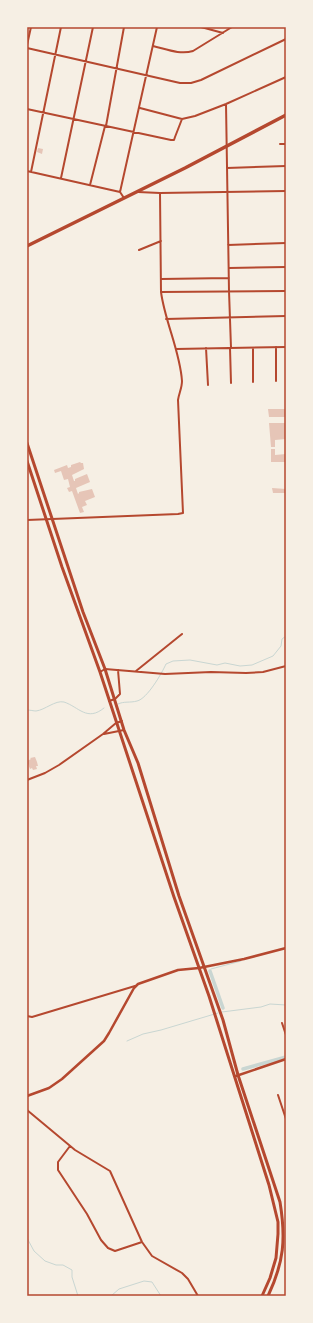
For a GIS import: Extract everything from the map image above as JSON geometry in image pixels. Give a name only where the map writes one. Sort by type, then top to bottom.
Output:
[{"type":"highway","points":[[27,246],[185,168],[286,115]]},
{"type":"main road","points":[[27,444],[83,612],[105,669],[124,730],[138,763],[161,837],[223,1020],[238,1075],[276,1190],[283,1222],[283,1247],[276,1280],[268,1296]]},
{"type":"main road","points":[[27,462],[62,567],[100,672],[154,839],[211,1004],[269,1185],[278,1222],[278,1234],[276,1258],[270,1278],[262,1296]]},
{"type":"main road","points":[[154,839],[161,837]]},
{"type":"main road","points":[[219,1029],[225,1028]]},
{"type":"main road","points":[[251,1130],[256,1128]]},
{"type":"street","points":[[27,45],[31,27]]},
{"type":"street","points":[[31,172],[61,27]]},
{"type":"street","points":[[61,178],[93,27]]},
{"type":"street","points":[[90,185],[105,126],[124,27]]},
{"type":"street","points":[[120,192],[157,27]]},
{"type":"street","points":[[201,27],[222,33]]},
{"type":"street","points":[[153,46],[178,53],[189,52],[232,27]]},
{"type":"street","points":[[27,48],[180,84],[191,84],[286,39]]},
{"type":"street","points":[[140,108],[182,118],[195,116],[286,77]]},
{"type":"street","points":[[226,104],[230,384]]},
{"type":"street","points":[[27,109],[172,140],[174,140],[182,118]]},
{"type":"street","points":[[280,144],[286,144]]},
{"type":"street","points":[[227,168],[286,166]]},
{"type":"street","points":[[27,171],[120,192],[124,198]]},
{"type":"street","points":[[135,192],[286,191]]},
{"type":"street","points":[[27,520],[183,513],[178,400],[182,382],[176,349],[163,308],[161,292],[160,193]]},
{"type":"street","points":[[139,250],[160,241]]},
{"type":"street","points":[[228,244],[286,243]]},
{"type":"street","points":[[228,268],[286,267]]},
{"type":"street","points":[[161,279],[229,278]]},
{"type":"street","points":[[161,292],[286,291]]},
{"type":"street","points":[[166,319],[286,316]]},
{"type":"street","points":[[276,347],[276,381]]},
{"type":"street","points":[[176,349],[286,347]]},
{"type":"street","points":[[206,348],[208,385]]},
{"type":"street","points":[[253,348],[254,382]]},
{"type":"street","points":[[27,462],[33,461]]},
{"type":"street","points":[[136,671],[182,634]]},
{"type":"street","points":[[100,672],[105,669],[177,674],[211,672],[246,673],[263,672],[286,666]]},
{"type":"street","points":[[110,702],[120,693],[118,670]]},
{"type":"street","points":[[27,780],[46,773],[59,765],[116,723],[122,721]]},
{"type":"street","points":[[103,734],[124,730]]},
{"type":"street","points":[[27,1016],[32,1017],[136,986],[178,970],[199,968],[244,959],[286,948]]},
{"type":"street","points":[[27,1096],[47,1089],[57,1082],[104,1041],[136,986]]},
{"type":"street","points":[[282,1023],[286,1035]]},
{"type":"street","points":[[234,1076],[286,1059]]},
{"type":"street","points":[[278,1095],[286,1119]]},
{"type":"street","points":[[27,1110],[78,1152],[110,1170],[142,1242],[152,1256],[182,1273],[188,1279],[198,1296]]},
{"type":"street","points":[[70,1146],[58,1162],[58,1170],[88,1214],[100,1240],[115,1251],[142,1242]]},
{"type":"building","points":[[38,148],[43,149],[42,154],[37,152]]},
{"type":"building","points":[[268,409],[286,409],[286,417],[269,417]]},
{"type":"building","points":[[269,423],[285,423],[286,439],[275,440],[275,447],[271,447]]},
{"type":"building","points":[[271,449],[275,449],[275,455],[286,454],[286,462],[271,462]]},
{"type":"building","points":[[80,462],[83,463],[84,469],[72,475],[74,481],[75,479],[87,474],[90,482],[76,488],[78,494],[79,492],[92,489],[95,497],[85,501],[87,505],[82,507],[84,512],[80,513],[72,491],[69,492],[67,488],[70,487],[68,479],[64,480],[61,471],[55,473],[54,470],[67,465],[68,468],[71,467],[71,465]]},
{"type":"building","points":[[272,488],[286,489],[286,493],[273,493]]},
{"type":"building","points":[[35,757],[38,766],[36,766],[37,769],[33,770],[32,768],[30,769],[27,761],[31,759],[30,758]]},
{"type":"waterway","points":[[118,704],[134,702],[145,696],[154,685],[166,664],[173,661],[190,660],[217,665],[225,663],[240,666],[252,665],[273,656],[281,646],[282,639],[286,636]]},
{"type":"waterway","points":[[27,710],[36,711],[61,702],[69,704],[88,714],[93,714],[104,708]]},
{"type":"waterway","points":[[211,969],[241,961]]},
{"type":"waterway","points":[[210,971],[223,1008]]},
{"type":"waterway","points":[[222,1012],[261,1007],[270,1004],[286,1005]]},
{"type":"waterway","points":[[127,1041],[143,1034],[218,1013]]},
{"type":"waterway","points":[[243,1069],[286,1057]]},
{"type":"waterway","points":[[27,1238],[34,1251],[45,1261],[56,1265],[63,1265],[72,1270],[72,1277],[78,1296]]},
{"type":"waterway","points":[[111,1296],[119,1289],[144,1281],[152,1282],[161,1296]]}]
